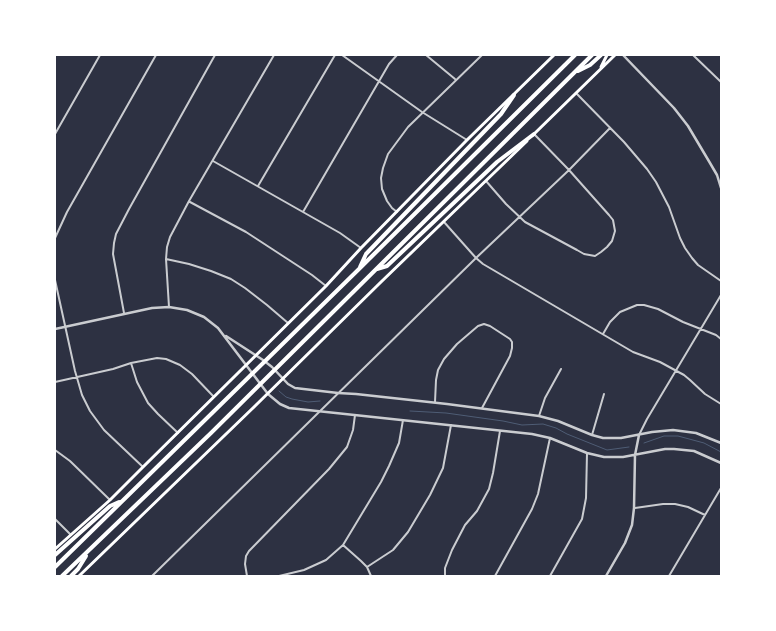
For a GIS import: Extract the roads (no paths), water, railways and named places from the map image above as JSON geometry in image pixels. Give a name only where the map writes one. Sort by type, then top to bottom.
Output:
[{"type":"highway","points":[[55,567],[576,55]]},
{"type":"highway","points":[[62,576],[249,396],[592,55]]},
{"type":"highway","points":[[574,73],[590,65],[601,55]]},
{"type":"highway","points":[[358,270],[366,254],[501,114],[514,95]]},
{"type":"highway","points":[[375,270],[387,266],[497,162],[534,134]]},
{"type":"highway","points":[[55,555],[110,506],[124,500]]},
{"type":"highway","points":[[71,576],[78,569],[88,552]]},
{"type":"main road","points":[[55,549],[143,468],[326,286],[466,140],[554,55]]},
{"type":"main road","points":[[600,70],[607,55]]},
{"type":"main road","points":[[79,576],[615,55]]},
{"type":"street","points":[[55,134],[100,55]]},
{"type":"street","points":[[55,238],[56,230],[156,55]]},
{"type":"street","points":[[124,313],[113,254],[116,234],[215,55]]},
{"type":"street","points":[[169,307],[166,259],[170,237],[274,55]]},
{"type":"street","points":[[258,186],[335,55]]},
{"type":"street","points":[[342,55],[422,112],[466,140]]},
{"type":"street","points":[[303,212],[389,64],[397,55]]},
{"type":"street","points":[[426,55],[456,80]]},
{"type":"street","points":[[397,212],[384,196],[382,189],[382,168],[388,154],[400,136],[422,112],[482,55]]},
{"type":"street","points":[[623,55],[674,108],[688,126],[710,163],[721,188]]},
{"type":"street","points":[[693,55],[721,82]]},
{"type":"street","points":[[576,93],[635,154],[656,182],[669,207],[680,238],[692,258],[705,270],[721,280]]},
{"type":"street","points":[[152,576],[610,128]]},
{"type":"street","points":[[486,182],[525,222],[584,254],[594,256],[606,247],[614,236],[613,220],[534,134]]},
{"type":"street","points":[[213,161],[340,233],[361,248]]},
{"type":"street","points":[[189,201],[246,232],[326,286]]},
{"type":"street","points":[[444,222],[483,264],[633,352],[676,370],[705,394],[721,404]]},
{"type":"street","points":[[166,259],[189,264],[231,279],[288,323]]},
{"type":"street","points":[[55,280],[82,395],[93,417],[143,468]]},
{"type":"street","points":[[606,576],[632,525],[635,456],[639,435],[721,294]]},
{"type":"street","points":[[602,334],[620,312],[637,305],[644,305],[658,309],[721,339]]},
{"type":"street","points":[[55,329],[152,308],[169,307],[187,310],[204,317],[223,333],[272,367],[282,379],[295,388],[539,416],[564,423],[603,438],[625,438],[661,431],[686,431],[721,443]]},
{"type":"street","points":[[435,403],[438,370],[444,359],[457,344],[478,326],[484,324],[510,339],[512,348],[510,356],[482,408]]},
{"type":"street","points":[[223,333],[268,394],[280,404],[289,408],[532,434],[550,438],[587,453],[610,458],[623,458],[665,449],[683,449],[694,451],[721,463]]},
{"type":"street","points":[[55,382],[113,369],[131,362],[157,358],[170,360],[180,365],[192,374],[214,397]]},
{"type":"street","points":[[131,362],[137,382],[148,403],[178,433]]},
{"type":"street","points":[[539,416],[545,398],[562,369]]},
{"type":"street","points":[[592,435],[604,394]]},
{"type":"street","points":[[247,576],[245,564],[249,551],[348,448],[355,414]]},
{"type":"street","points":[[279,576],[304,570],[326,560],[343,545],[390,466],[399,443],[403,420]]},
{"type":"street","points":[[367,567],[392,550],[408,532],[440,477],[451,425]]},
{"type":"street","points":[[445,576],[445,568],[461,532],[477,511],[489,489],[494,473],[500,430]]},
{"type":"street","points":[[495,576],[532,509],[538,494],[550,438]]},
{"type":"street","points":[[55,450],[70,461],[110,500]]},
{"type":"street","points":[[550,576],[582,519],[586,498],[587,453]]},
{"type":"street","points":[[669,576],[721,488]]},
{"type":"street","points":[[634,508],[675,504],[688,507],[705,515]]},
{"type":"street","points":[[55,519],[71,535]]},
{"type":"street","points":[[343,545],[367,567],[371,576]]},
{"type":"waterway","points":[[279,391],[292,399],[308,402],[320,401]]},
{"type":"waterway","points":[[410,411],[446,413],[522,425],[543,424],[607,450],[629,447]]},
{"type":"waterway","points":[[644,443],[664,436],[678,436],[704,443],[721,452]]}]
